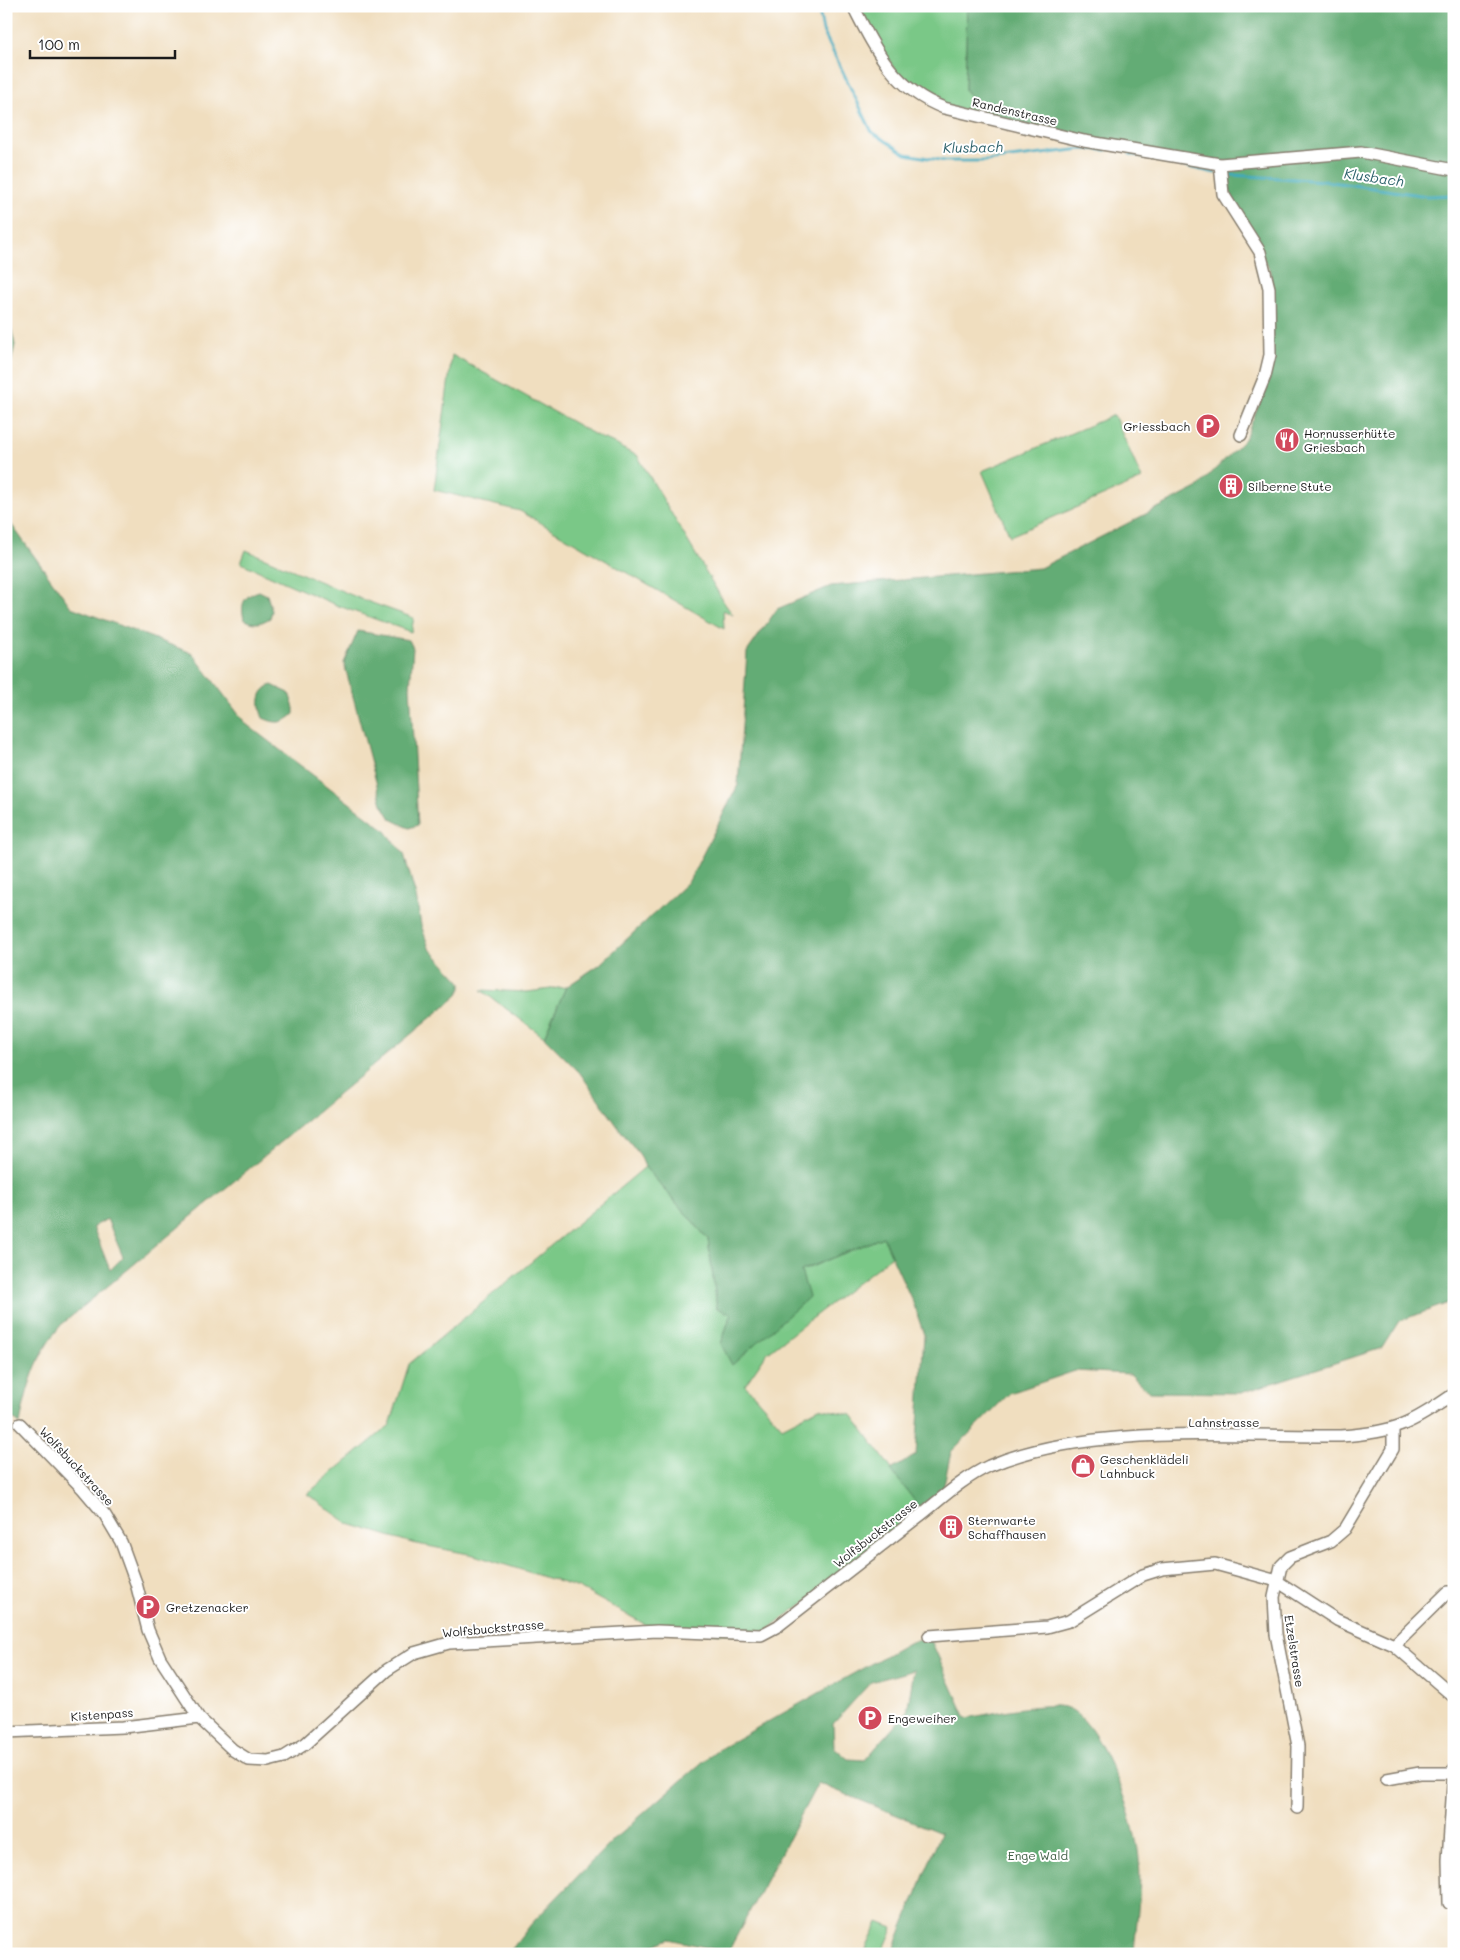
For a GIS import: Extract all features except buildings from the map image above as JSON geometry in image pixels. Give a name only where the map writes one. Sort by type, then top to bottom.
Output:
[{"type":"street","name":"Randenstrasse","points":[[853,6],[889,68],[900,82],[928,102],[944,108],[1084,141],[1220,164],[1361,152],[1454,170]]},
{"type":"street","points":[[1220,164],[1222,194],[1260,252],[1269,288],[1270,355],[1265,376],[1241,435]]},
{"type":"street","name":"Lahnstrasse","points":[[987,1467],[1028,1452],[1081,1442],[1152,1436],[1341,1436],[1393,1430],[1415,1420],[1454,1394]]},
{"type":"street","name":"Wolfsbuckstrasse","points":[[20,1424],[83,1489],[105,1516],[121,1542],[136,1583],[148,1630],[160,1658],[198,1718],[233,1750],[250,1760],[268,1761],[284,1757],[305,1744],[387,1670],[414,1653],[449,1643],[657,1631],[761,1635],[778,1626],[941,1498],[987,1467]]},
{"type":"street","name":"Etzelstrasse","points":[[1298,1808],[1298,1746],[1276,1634],[1274,1597],[1277,1581],[1281,1566],[1290,1557],[1331,1542],[1345,1529],[1393,1449],[1393,1430]]},
{"type":"street","points":[[929,1636],[1047,1628],[1069,1622],[1143,1575],[1162,1569],[1216,1564],[1277,1581],[1337,1620],[1394,1645],[1454,1697]]},
{"type":"street","points":[[1394,1645],[1448,1592],[1454,1592]]},
{"type":"street","name":"Kistenpass","points":[[6,1732],[123,1727],[198,1718]]},
{"type":"street","points":[[1387,1779],[1420,1773],[1453,1771],[1448,1866],[1449,1903]]},
{"type":"green space","points":[[858,6],[967,6],[965,90],[985,116],[943,105],[899,77]]},
{"type":"green space","points":[[967,6],[1454,6],[1454,1301],[1399,1321],[1382,1348],[1241,1393],[1149,1392],[1130,1374],[1075,1371],[1010,1393],[951,1452],[941,1498],[924,1513],[891,1470],[916,1455],[924,1335],[914,1305],[883,1237],[801,1271],[809,1297],[732,1365],[721,1344],[731,1314],[717,1308],[708,1239],[645,1167],[640,1155],[580,1073],[544,1037],[566,987],[599,965],[689,881],[738,785],[747,652],[777,609],[831,586],[1040,568],[1197,488],[1245,439],[1270,377],[1271,271],[1240,223],[1224,170],[985,116],[965,90]]},
{"type":"green space","points":[[6,305],[15,345],[6,385]]},
{"type":"green space","points":[[452,355],[601,438],[637,455],[733,615],[723,610],[724,629],[520,511],[434,490]]},
{"type":"green space","points":[[1114,415],[1142,479],[1010,536],[982,471]]},
{"type":"green space","points":[[6,517],[71,607],[192,653],[246,724],[385,830],[404,854],[416,896],[421,925],[429,948],[461,982],[461,988],[457,996],[61,1325],[45,1348],[29,1384],[20,1424],[6,1414]],"holes":[[[107,1219],[123,1257],[110,1270],[93,1227]]]},
{"type":"green space","points":[[246,550],[361,599],[414,618],[411,632],[336,605],[241,563]]},
{"type":"green space","points":[[259,591],[267,595],[272,611],[270,618],[260,623],[254,623],[244,619],[243,604],[250,595]]},
{"type":"green space","points":[[358,631],[409,640],[413,648],[410,687],[418,825],[409,828],[391,819],[382,804],[344,663]]},
{"type":"green space","points":[[272,685],[289,693],[294,714],[286,720],[276,722],[268,720],[263,718],[261,713],[261,694],[267,687]]},
{"type":"green space","points":[[566,987],[544,1037],[481,990],[527,992]]},
{"type":"green space","points":[[645,1167],[708,1239],[717,1308],[731,1314],[721,1344],[801,1271],[883,1237],[892,1256],[767,1353],[745,1385],[782,1427],[819,1408],[852,1415],[924,1513],[761,1635],[657,1631],[579,1588],[474,1555],[412,1543],[349,1524],[307,1494],[390,1425],[409,1364]]},
{"type":"green space","name":"Enge Wald","points":[[929,1636],[966,1718],[1029,1707],[1054,1706],[1064,1707],[1077,1714],[1091,1729],[1114,1773],[1132,1822],[1137,1843],[1140,1882],[1134,1954],[892,1954],[941,1833],[818,1783],[728,1952],[669,1939],[632,1954],[508,1954],[532,1923],[614,1839],[714,1752],[906,1644]],"holes":[[[914,1670],[907,1712],[865,1760],[848,1759],[834,1747],[833,1724],[871,1682]]]},
{"type":"green space","points":[[878,1922],[893,1928],[882,1954],[864,1954]]},
{"type":"waterway","name":"Klusbach","points":[[818,6],[823,31],[872,132],[906,154],[945,161],[986,161],[1082,149],[1106,150]]},
{"type":"waterway","name":"Klusbach","points":[[1130,154],[1215,173]]},
{"type":"waterway","name":"Klusbach","points":[[1232,175],[1325,181],[1427,196],[1454,195]]},
{"type":"place","name":"Griessbach","points":[[1208,426]]},
{"type":"place","name":"Hornusserhütte Griesbach","points":[[1287,440]]},
{"type":"place","name":"Silberne Stute","points":[[1231,486]]},
{"type":"place","name":"Geschenklädeli Lahnbuck","points":[[1083,1466]]},
{"type":"place","name":"Sternwarte Schaffhausen","points":[[951,1527]]},
{"type":"place","name":"Gretzenacker","points":[[148,1607]]},
{"type":"place","name":"Engeweiher","points":[[870,1718]]}]
